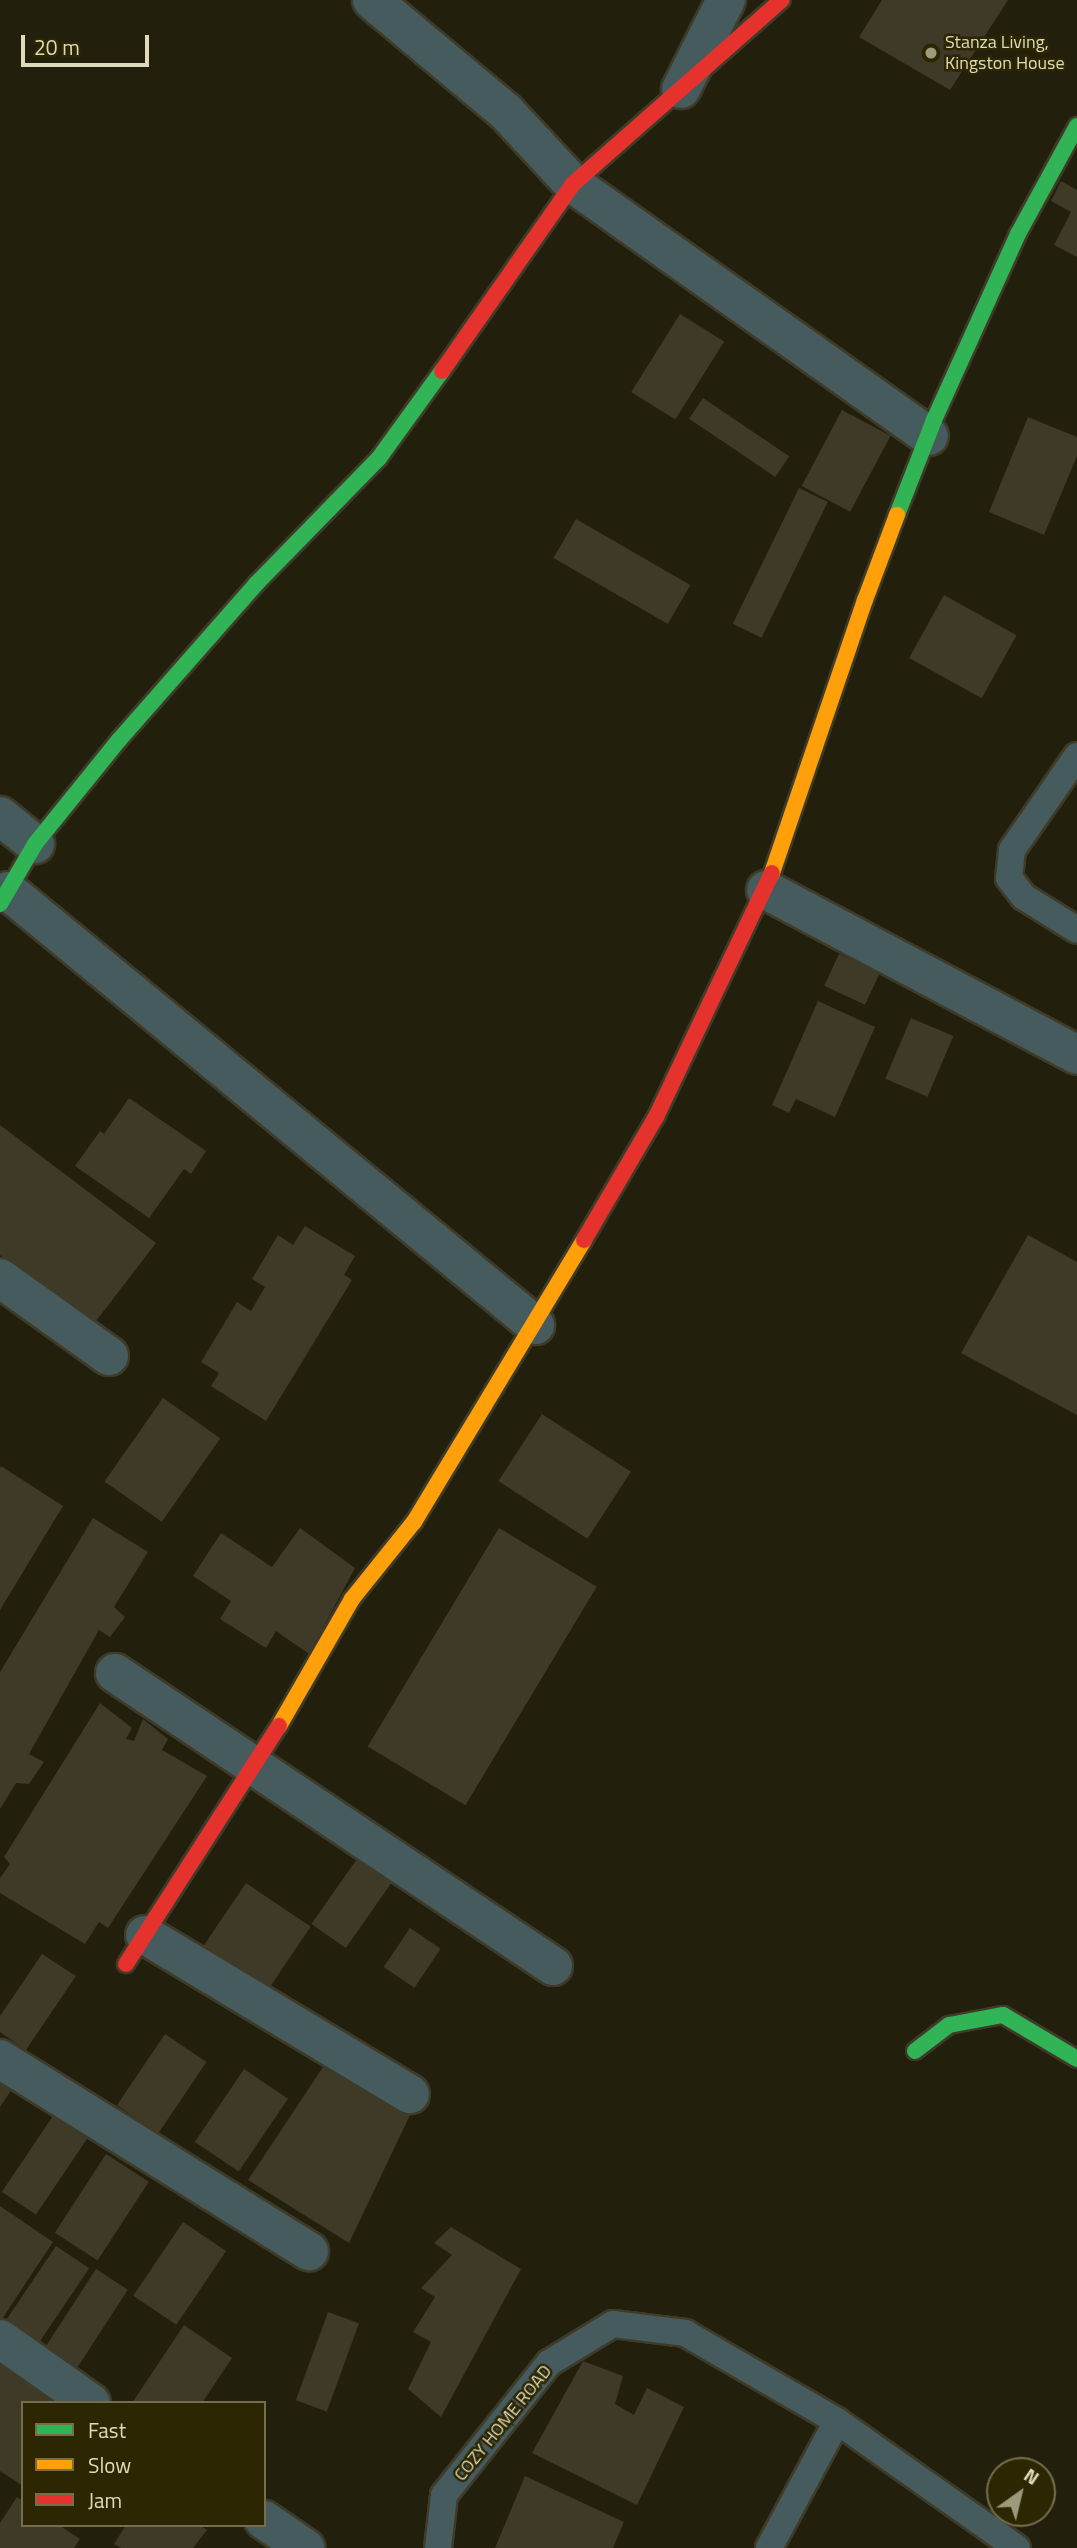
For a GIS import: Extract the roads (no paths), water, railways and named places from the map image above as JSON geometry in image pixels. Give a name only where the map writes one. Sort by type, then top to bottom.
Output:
[{"type":"street","points":[[372,0],[506,112],[573,184],[929,436]]},
{"type":"street","points":[[680,90],[726,0]]},
{"type":"street","points":[[536,1325],[4,897],[36,844],[119,740],[256,584],[379,458],[474,328],[573,184],[782,0]]},
{"type":"street","points":[[410,2094],[136,1949],[301,1692],[352,1599],[414,1522],[536,1325],[656,1117],[766,890],[865,600],[929,436],[1018,234],[1073,144]]},
{"type":"street","points":[[0,816],[36,844]]},
{"type":"street","points":[[766,890],[1077,1055]]},
{"type":"street","points":[[0,1278],[109,1356]]},
{"type":"street","points":[[115,1673],[552,1966]]},
{"type":"street","points":[[915,2051],[949,2025],[1003,2015],[1077,2060]]},
{"type":"street","points":[[0,2059],[309,2251]]},
{"type":"street","points":[[0,2339],[88,2401]]},
{"type":"street","points":[[266,2522],[305,2548]]},
{"type":"lane","points":[[1077,757],[1012,849],[1009,878],[1024,897],[1077,930]]},
{"type":"lane","name":"COZY HOME ROAD","points":[[439,2548],[444,2495],[549,2363],[613,2323],[685,2333],[837,2421],[1017,2548]]},
{"type":"lane","points":[[769,2548],[837,2421]]},
{"type":"place","name":"Stanza Living, Kingston House","points":[[931,53]]}]
